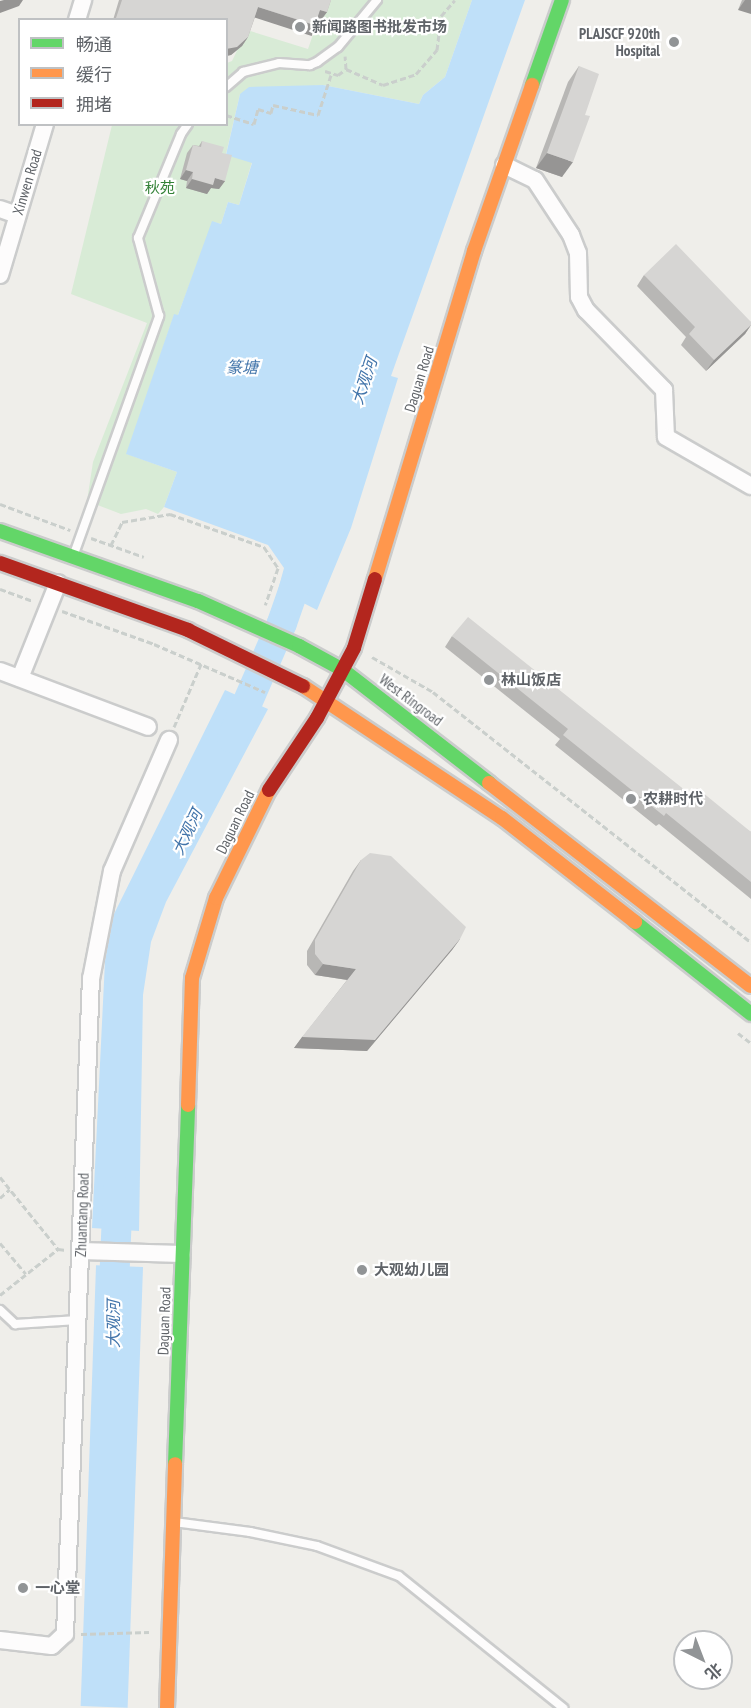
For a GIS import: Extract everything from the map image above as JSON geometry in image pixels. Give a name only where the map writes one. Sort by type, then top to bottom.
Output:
[{"type":"main road","name":"Daguan Road","points":[[167,1708],[192,978],[226,877],[266,794],[328,699],[354,648],[474,250],[562,0]]},
{"type":"main road","name":"West Ringroad","points":[[0,531],[256,626],[343,670],[751,986]]},
{"type":"main road","points":[[0,563],[242,654],[328,699],[502,818],[751,1014]]},
{"type":"street","points":[[78,18],[83,0]]},
{"type":"street","name":"Xinwen Road","points":[[0,275],[44,126]]},
{"type":"street","points":[[504,165],[535,180],[571,235],[578,253],[579,297],[586,310],[664,390],[666,437],[751,486]]},
{"type":"street","points":[[0,209],[17,215]]},
{"type":"street","points":[[20,678],[58,583]]},
{"type":"street","points":[[0,671],[148,727]]},
{"type":"street","name":"Zhuantang Road","points":[[0,1640],[52,1646],[65,1634],[91,979],[112,871],[169,740]]},
{"type":"street","points":[[81,1251],[182,1254]]},
{"type":"lane","points":[[228,85],[243,72],[279,63],[310,65],[317,62],[338,47],[377,0]]},
{"type":"lane","points":[[73,557],[159,316],[138,238],[181,134],[187,126]]},
{"type":"lane","points":[[0,1310],[15,1324],[78,1320]]},
{"type":"lane","points":[[174,1522],[250,1532],[317,1546],[399,1576],[563,1708]]},
{"type":"path","points":[[346,69],[383,85],[416,74],[437,50],[441,16],[455,0]]},
{"type":"path","points":[[317,62],[331,75],[338,75],[346,69],[348,62],[338,47]]},
{"type":"path","points":[[228,116],[254,124],[258,109],[270,113],[273,105],[318,115],[331,75]]},
{"type":"path","points":[[111,545],[122,522],[170,514],[264,547],[279,568],[265,605]]},
{"type":"path","points":[[0,589],[201,664],[274,697]]},
{"type":"path","points":[[354,648],[424,686],[751,942]]},
{"type":"path","points":[[169,740],[201,664]]},
{"type":"path","points":[[735,1030],[751,1043]]},
{"type":"path","points":[[0,1177],[58,1249]]},
{"type":"path","points":[[0,1198],[10,1189]]},
{"type":"path","points":[[0,1243],[26,1274]]},
{"type":"path","points":[[0,1294],[58,1249],[81,1251]]},
{"type":"path","points":[[88,1634],[130,1633]]},
{"type":"green space","name":"秋苑","points":[[325,0],[472,0],[445,77],[423,95],[419,104],[323,85],[240,94],[226,154],[252,162],[239,205],[228,202],[221,224],[213,222],[178,315],[174,315],[127,454],[177,472],[164,507],[158,514],[146,509],[121,514],[87,501],[93,462],[147,323],[71,294],[112,126],[228,126],[228,63],[232,61],[247,30],[308,49]]},
{"type":"water","name":"篆塘","points":[[472,0],[525,0],[391,376],[398,378],[351,528],[317,610],[278,590],[284,568],[268,545],[164,507],[177,472],[126,454],[174,314],[178,315],[212,221],[221,224],[228,202],[239,205],[252,163],[226,155],[240,94],[249,87],[323,85],[419,104],[423,95],[445,77]]},
{"type":"water","points":[[225,690],[268,709],[166,902],[151,942],[143,995],[139,1231],[92,1228],[105,961],[114,914]]},
{"type":"water","points":[[96,1265],[143,1267],[128,1708],[81,1706]]},
{"type":"building","name":"新闻路图书批发市场","points":[[122,0],[331,0],[327,12],[320,10],[315,25],[258,7],[248,37],[237,47],[228,49],[228,18],[116,18]]},
{"type":"building","points":[[579,66],[599,74],[585,115],[590,116],[573,162],[547,153]]},
{"type":"building","points":[[202,141],[224,147],[222,153],[232,155],[225,181],[215,178],[213,185],[192,179],[193,172],[186,170],[193,145],[201,147]]},
{"type":"building","points":[[676,244],[751,322],[751,325],[714,360],[689,334],[695,327],[644,275]]},
{"type":"building","points":[[468,617],[691,795],[697,788],[751,832],[751,882],[666,813],[664,816],[563,735],[568,729],[452,636]]},
{"type":"building","points":[[370,853],[391,856],[466,927],[460,939],[375,1040],[302,1037],[356,969],[323,964],[315,954],[315,940],[361,860]]},
{"type":"waterway","name":"大观河","points":[[232,738],[282,623],[305,557]]},
{"type":"waterway","name":"大观河","points":[[113,1309],[118,1190]]},
{"type":"traffic: fast","points":[[532,85],[562,0]]},
{"type":"traffic: fast","points":[[0,531],[198,601],[299,646],[343,670],[489,783]]},
{"type":"traffic: fast","points":[[635,922],[751,1014]]},
{"type":"traffic: fast","points":[[175,1464],[188,1105]]},
{"type":"traffic: slow","points":[[375,579],[474,251],[532,85]]},
{"type":"traffic: slow","points":[[303,686],[502,818],[635,922]]},
{"type":"traffic: slow","points":[[489,783],[751,986]]},
{"type":"traffic: slow","points":[[188,1105],[192,978],[216,898],[269,790]]},
{"type":"traffic: slow","points":[[167,1708],[175,1464]]},
{"type":"traffic: jam","points":[[0,563],[188,630],[303,686]]},
{"type":"traffic: jam","points":[[269,790],[317,718],[354,648],[375,579]]},
{"type":"place","name":"新闻路图书批发市场","points":[[300,27]]},
{"type":"place","name":"PLAJSCF 920th Hospital","points":[[674,42]]},
{"type":"place","name":"林山饭店","points":[[489,680]]},
{"type":"place","name":"农耕时代","points":[[631,799]]},
{"type":"place","name":"大观幼儿园","points":[[362,1270]]},
{"type":"place","name":"一心堂","points":[[23,1588]]}]
